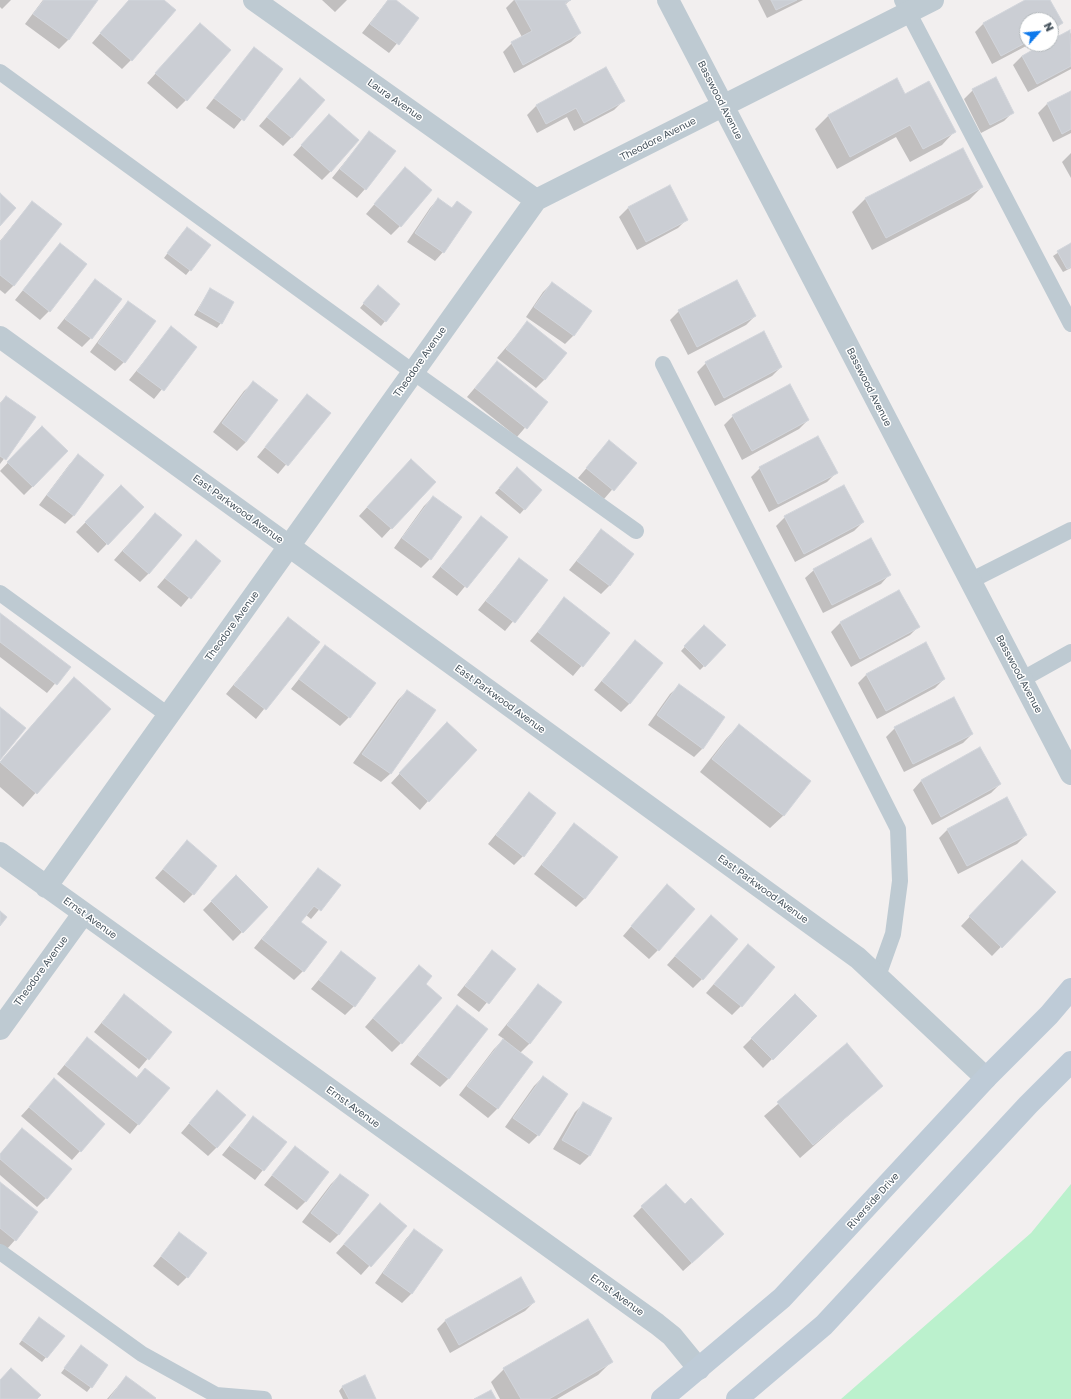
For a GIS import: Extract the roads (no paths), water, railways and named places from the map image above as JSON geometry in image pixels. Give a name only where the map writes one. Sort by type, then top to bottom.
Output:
[{"type":"main road","name":"Riverside Drive","points":[[662,1399],[782,1298],[986,1078],[1049,1015],[1071,989]]},
{"type":"main road","points":[[737,1399],[824,1325],[1028,1105],[1071,1062]]},
{"type":"street","name":"Laura Avenue","points":[[254,0],[536,200]]},
{"type":"street","name":"Basswood Avenue","points":[[668,0],[1071,774]]},
{"type":"street","name":"Theodore Avenue","points":[[46,887],[536,200],[723,106],[905,6],[934,0]]},
{"type":"street","name":"East Parkwood Avenue","points":[[0,337],[858,958],[986,1078]]},
{"type":"street","name":"Ernst Avenue","points":[[0,853],[83,914],[657,1324],[672,1336],[699,1369]]},
{"type":"street","name":"Theodore Avenue","points":[[0,1029],[83,914]]},
{"type":"lane","points":[[905,6],[1071,324]]},
{"type":"lane","points":[[0,72],[636,531]]},
{"type":"lane","points":[[663,364],[898,829],[900,881],[893,934],[878,976]]},
{"type":"lane","points":[[970,581],[1071,530]]},
{"type":"lane","points":[[0,594],[168,715]]},
{"type":"lane","points":[[1021,680],[1071,652]]},
{"type":"lane","points":[[0,1252],[149,1358],[216,1395],[264,1399]]}]
